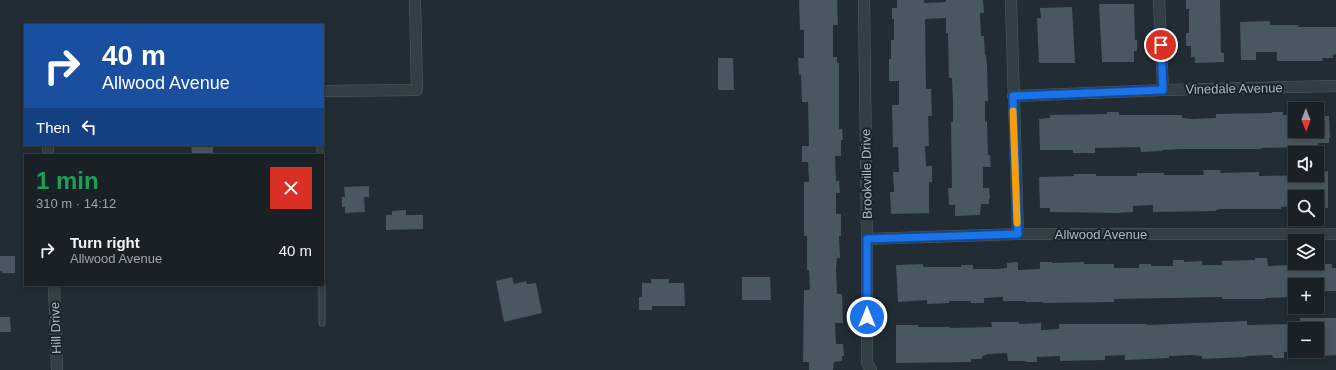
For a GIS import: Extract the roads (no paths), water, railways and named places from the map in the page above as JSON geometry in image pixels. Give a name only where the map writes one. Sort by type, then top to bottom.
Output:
[{"type":"street","points":[[324,91],[417,90],[415,0]]},
{"type":"street","name":"Brookville Drive","points":[[864,0],[867,363],[871,370]]},
{"type":"street","points":[[1011,0],[1018,234]]},
{"type":"street","points":[[1159,0],[1163,90]]},
{"type":"street","name":"Vinedale Avenue","points":[[1013,96],[1163,90],[1336,86]]},
{"type":"street","name":"Allwood Avenue","points":[[867,239],[1018,234],[1336,234]]},
{"type":"street","name":"Hill Drive","points":[[54,286],[57,370]]},
{"type":"lane","points":[[322,286],[322,322]]}]
